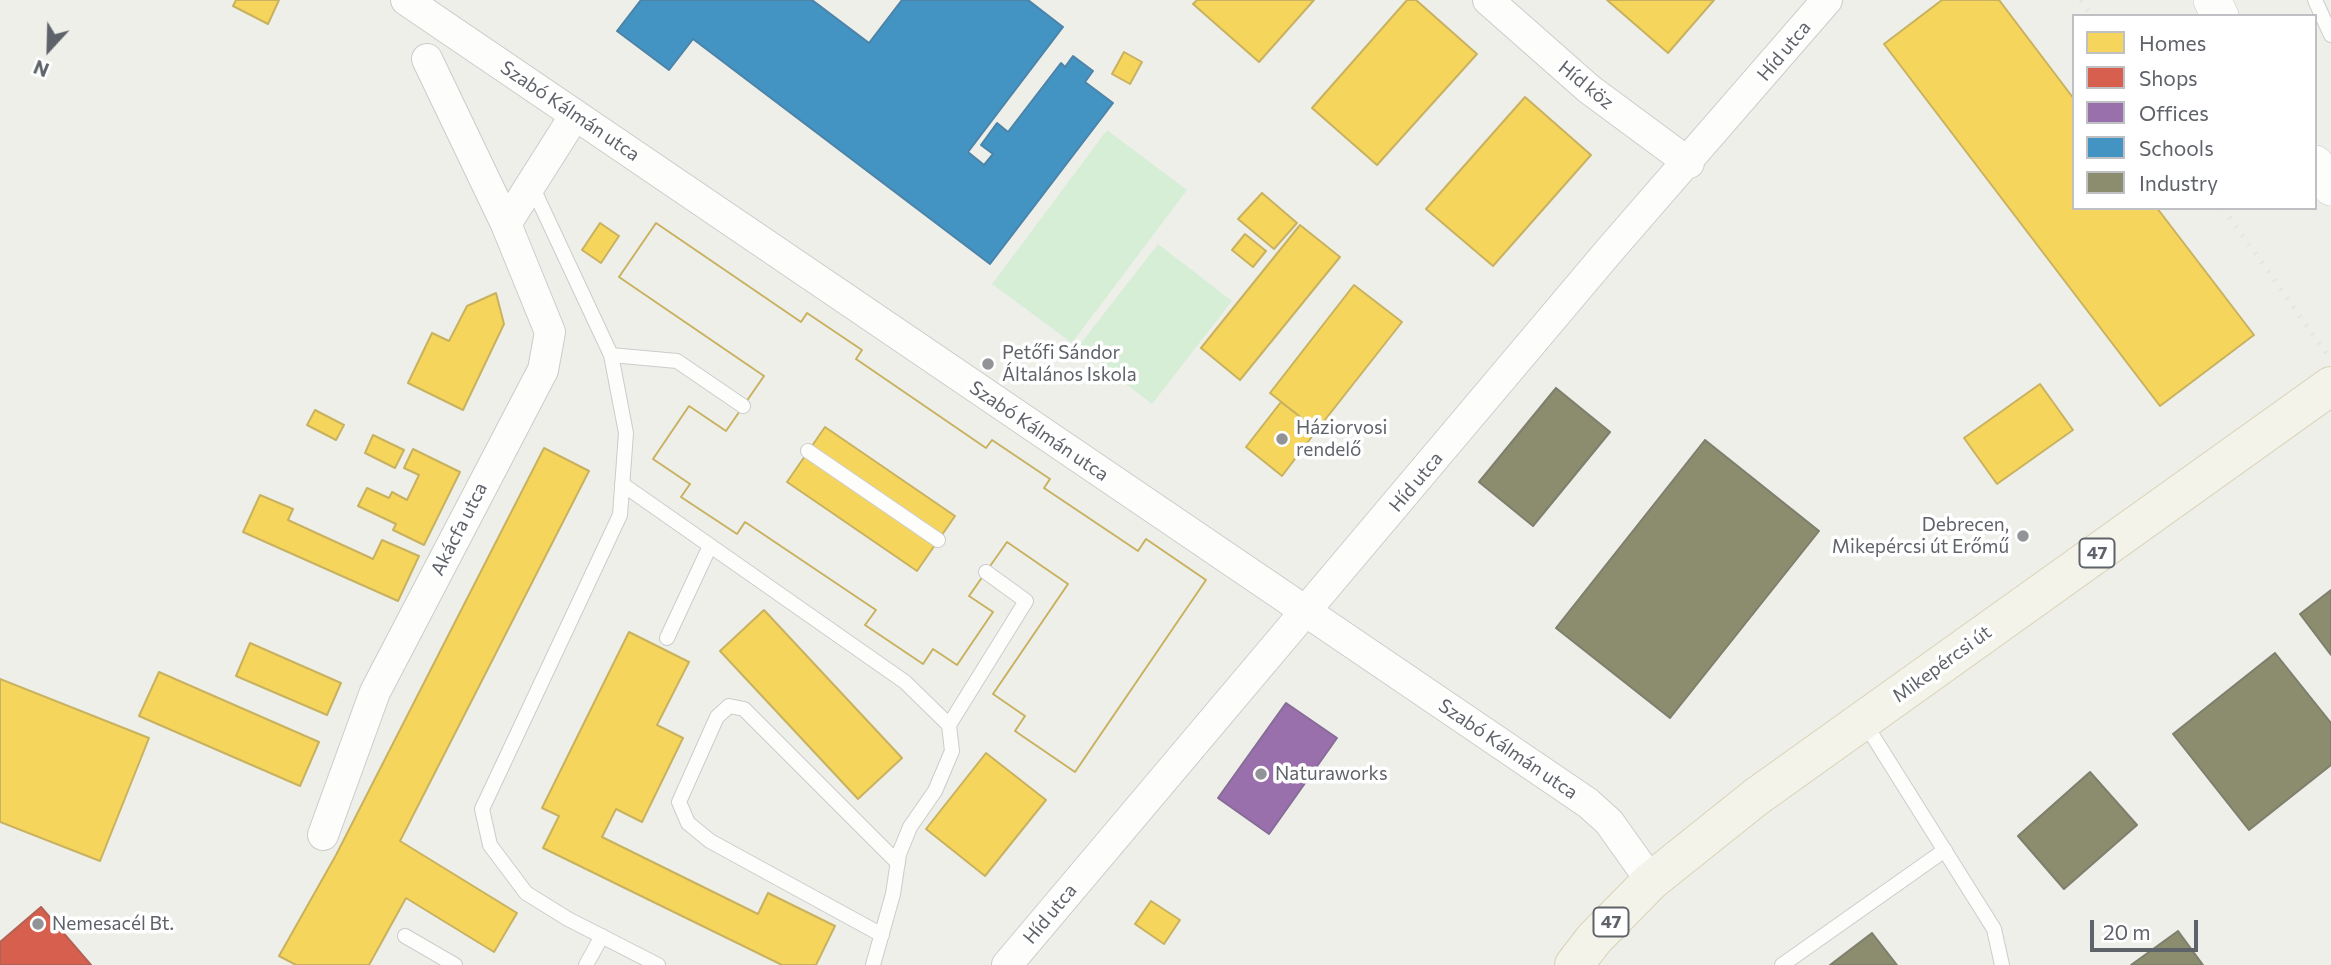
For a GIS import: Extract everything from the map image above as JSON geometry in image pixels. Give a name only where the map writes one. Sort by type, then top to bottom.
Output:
[{"type":"main road","name":"Mikepércsi út","points":[[1574,965],[1594,939],[1651,881],[1756,797],[2331,386]]},
{"type":"street","name":"Szabó Kálmán utca","points":[[406,0],[1588,803],[1609,822],[1651,881]]},
{"type":"street","name":"Híd köz","points":[[1488,0],[1589,89],[1689,163]]},
{"type":"street","name":"Híd utca","points":[[1007,965],[1307,613],[1609,251],[1689,163],[1827,0]]},
{"type":"street","name":"Akácfa utca","points":[[323,835],[375,692],[543,370],[550,332],[506,223],[426,59]]},
{"type":"street","points":[[506,223],[575,115]]},
{"type":"street","points":[[2317,167],[2331,187]]},
{"type":"lane","points":[[2315,0],[2331,35]]},
{"type":"lane","points":[[530,182],[611,355],[626,433],[620,515],[482,809],[490,845],[526,892],[658,965]]},
{"type":"lane","points":[[611,355],[677,361],[743,406]]},
{"type":"lane","points":[[808,451],[938,540]]},
{"type":"lane","points":[[622,484],[905,682],[949,725]]},
{"type":"lane","points":[[667,638],[710,546]]},
{"type":"lane","points":[[873,965],[898,863],[911,827],[934,791],[952,751],[949,725],[1026,601],[986,572]]},
{"type":"lane","points":[[882,935],[710,841],[688,823],[679,802],[717,717],[729,706],[744,709],[898,863]]},
{"type":"lane","points":[[1863,721],[1994,929],[2002,965]]},
{"type":"lane","points":[[1782,965],[1945,850]]},
{"type":"lane","points":[[405,936],[455,965]]},
{"type":"lane","points":[[586,965],[602,936]]},
{"type":"green space","points":[[1107,130],[1187,190],[1072,343],[992,284]]},
{"type":"green space","points":[[1158,244],[1232,301],[1152,404],[1078,347]]},
{"type":"building: Homes","points":[[236,0],[279,0],[268,24],[233,6]]},
{"type":"building: Homes","points":[[1197,0],[1314,0],[1259,62],[1193,4]]},
{"type":"building: Homes","points":[[1407,0],[1416,0],[1477,54],[1377,165],[1312,108]]},
{"type":"building: Homes","points":[[1607,0],[1714,0],[1668,53]]},
{"type":"building: Homes","points":[[1942,0],[1999,0],[2072,96],[2072,210],[2159,210],[2254,335],[2160,406],[1884,44]]},
{"type":"building: Homes","points":[[1124,52],[1142,62],[1130,84],[1112,74]]},
{"type":"building: Homes","points":[[1525,97],[1591,155],[1493,266],[1426,209]]},
{"type":"building: Homes","points":[[1262,193],[1297,223],[1274,249],[1238,219]]},
{"type":"building: Homes","points":[[600,223],[619,236],[601,263],[582,250]]},
{"type":"building: Homes","points":[[656,223],[801,322],[807,313],[862,350],[856,359],[986,448],[992,440],[1050,479],[1044,488],[1138,551],[1146,539],[1206,580],[1075,772],[1015,731],[1025,716],[993,694],[1068,584],[1007,542],[969,596],[993,612],[957,665],[933,649],[923,664],[865,625],[876,610],[745,522],[737,534],[681,497],[690,484],[653,459],[689,406],[726,431],[764,376],[619,277]],"holes":[[[825,427],[955,516],[917,571],[787,482]]]},
{"type":"building: Homes","points":[[656,223],[801,322],[807,313],[862,350],[856,359],[986,448],[992,440],[1050,479],[1044,488],[1138,551],[1146,539],[1206,580],[1075,772],[1015,731],[1025,716],[993,694],[1068,584],[1007,542],[969,596],[993,612],[957,665],[933,649],[923,664],[865,625],[876,610],[745,522],[737,534],[681,497],[690,484],[653,459],[689,406],[726,431],[764,376],[619,277]]},
{"type":"building: Homes","points":[[1300,225],[1340,257],[1240,380],[1201,348]]},
{"type":"building: Homes","points":[[1245,234],[1266,251],[1253,267],[1232,250]]},
{"type":"building: Homes","points":[[1354,285],[1402,322],[1317,430],[1270,393]]},
{"type":"building: Homes","points":[[496,293],[504,324],[463,410],[408,383],[432,333],[449,341],[467,306]]},
{"type":"building: Homes","points":[[2040,384],[2073,430],[1997,484],[1964,438]]},
{"type":"building: Homes","name":"Háziorvosi rendelő","points":[[1281,402],[1317,430],[1282,476],[1246,447]]},
{"type":"building: Homes","points":[[315,410],[344,425],[336,440],[307,425]]},
{"type":"building: Homes","points":[[373,435],[404,450],[395,468],[365,453]]},
{"type":"building: Homes","points":[[544,448],[589,471],[400,841],[517,913],[494,952],[406,898],[369,965],[296,965],[279,956],[336,855]]},
{"type":"building: Homes","points":[[413,449],[460,472],[424,545],[393,530],[396,524],[358,506],[367,488],[389,498],[392,492],[407,500],[419,475],[404,468]]},
{"type":"building: Homes","points":[[260,495],[293,509],[288,520],[373,559],[382,540],[419,556],[398,601],[243,532]]},
{"type":"building: Homes","points":[[764,610],[902,758],[858,799],[720,651]]},
{"type":"building: Homes","points":[[629,632],[689,662],[657,725],[683,738],[642,822],[616,809],[602,837],[758,914],[768,893],[835,926],[816,965],[782,965],[543,848],[559,816],[542,808]]},
{"type":"building: Homes","points":[[250,643],[341,683],[327,715],[236,676]]},
{"type":"building: Homes","points":[[159,672],[319,742],[300,786],[139,716]]},
{"type":"building: Homes","points":[[0,679],[149,738],[100,861],[0,822]]},
{"type":"building: Homes","points":[[986,753],[1046,800],[985,876],[926,829]]},
{"type":"building: Homes","points":[[1151,901],[1180,920],[1164,944],[1135,924]]},
{"type":"building: Shops","name":"Nemesacél Bt.","points":[[41,907],[91,965],[0,965],[0,942]]},
{"type":"building: Offices","points":[[1286,703],[1337,738],[1269,834],[1218,798]]},
{"type":"building: Schools","points":[[641,0],[812,0],[869,43],[902,0],[1028,0],[1063,27],[968,152],[984,165],[993,154],[981,145],[997,123],[1008,132],[1061,63],[1065,67],[1073,56],[1093,71],[1085,82],[1113,103],[990,264],[693,39],[669,70],[617,31]]},
{"type":"building: Industry","points":[[1556,388],[1610,432],[1533,526],[1479,482]]},
{"type":"building: Industry","points":[[1705,440],[1819,531],[1670,718],[1556,628]]},
{"type":"building: Industry","points":[[2331,590],[2331,655],[2300,614]]},
{"type":"building: Industry","points":[[2275,653],[2331,723],[2331,765],[2249,830],[2173,734]]},
{"type":"building: Industry","points":[[2090,772],[2137,825],[2064,889],[2018,836]]},
{"type":"building: Industry","points":[[2178,931],[2203,965],[2131,965]]},
{"type":"building: Industry","points":[[1872,933],[1897,965],[1830,965]]},
{"type":"railway","points":[[2081,0],[2090,14]]},
{"type":"railway","points":[[2224,210],[2331,360]]},
{"type":"place","name":"Petőfi Sándor Általános Iskola","points":[[988,364]]},
{"type":"place","name":"Háziorvosi rendelő","points":[[1282,439]]},
{"type":"place","name":"Debrecen, Mikepércsi út Erőmű","points":[[2023,536]]},
{"type":"place","name":"Naturaworks","points":[[1261,774]]},
{"type":"place","name":"Nemesacél Bt.","points":[[38,924]]}]
